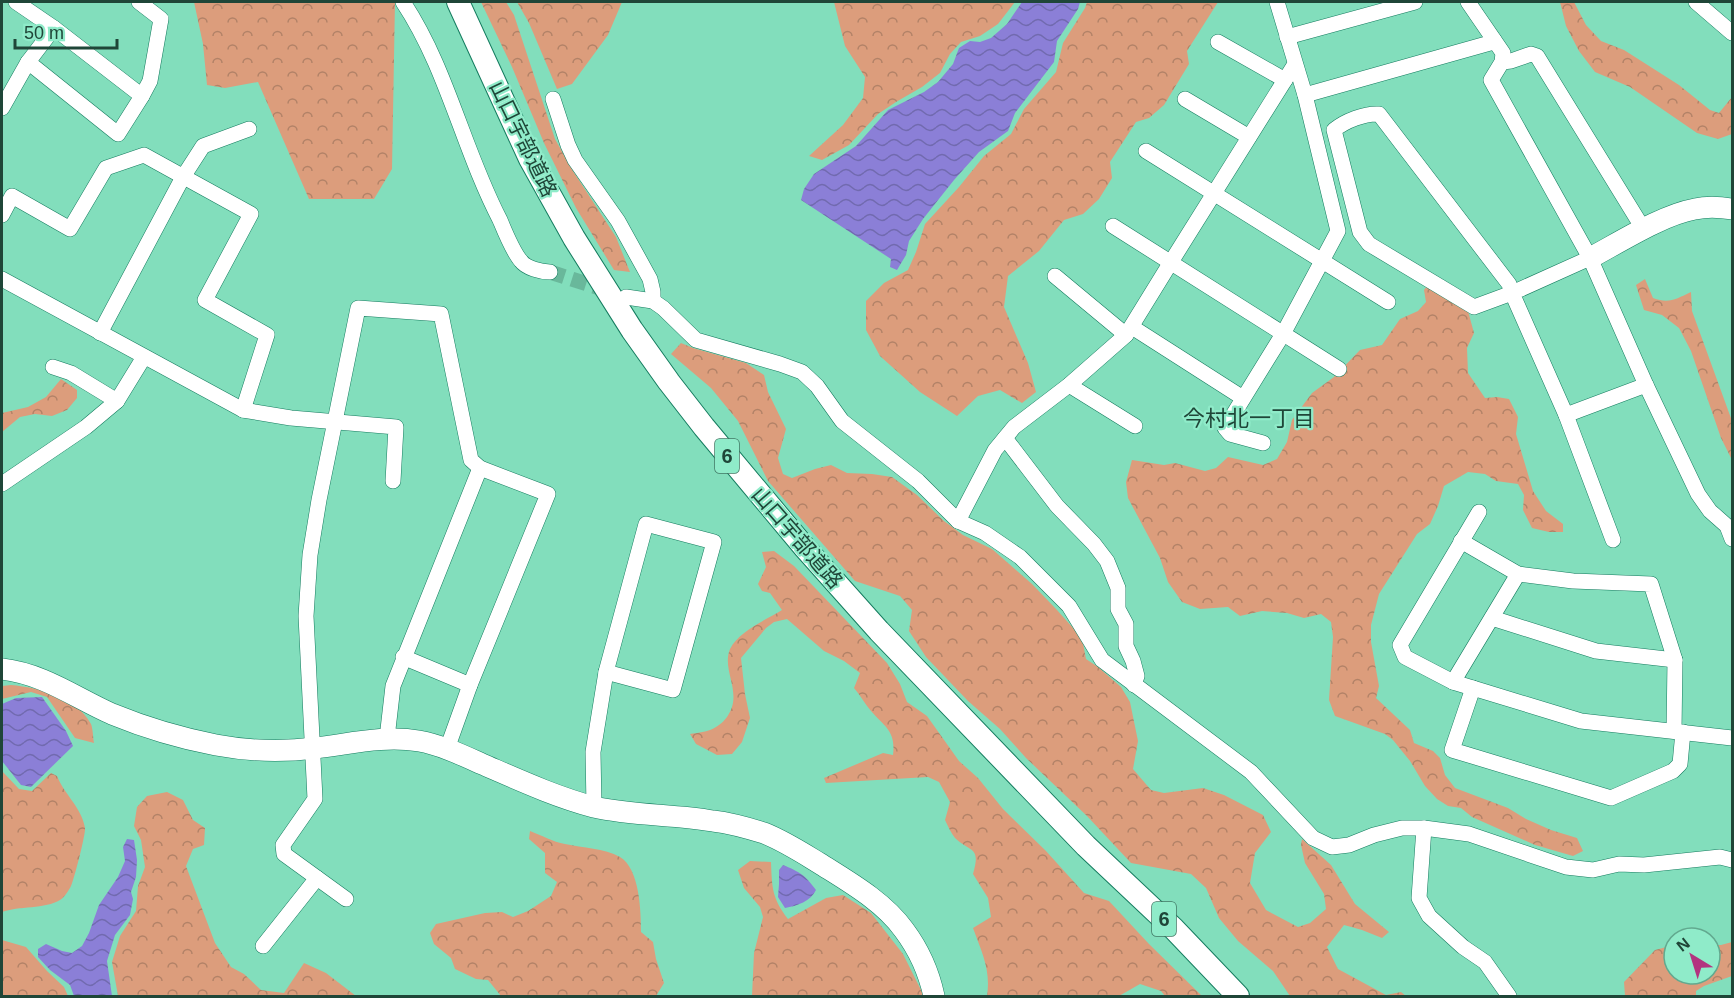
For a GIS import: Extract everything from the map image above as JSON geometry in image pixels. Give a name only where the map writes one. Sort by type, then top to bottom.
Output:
[{"type":"main road","name":"山口宇部道路","points":[[458,2],[531,159],[554,201],[598,278],[669,382],[739,470],[879,631],[1086,846],[1174,930],[1238,996]]},
{"type":"main road","name":"山口宇部道路","points":[[1086,846],[1164,936],[1223,996]]},
{"type":"street","points":[[16,2],[54,28],[142,96]]},
{"type":"street","points":[[28,62],[118,134],[150,81],[161,19],[139,2]]},
{"type":"street","points":[[403,2],[418,25],[487,195],[521,263],[541,272],[550,272]]},
{"type":"street","points":[[1263,442],[1230,434],[1225,428],[1283,334],[1338,231],[1305,95],[1277,2]]},
{"type":"street","points":[[1287,37],[1415,2]]},
{"type":"street","points":[[1468,2],[1503,53],[1502,62],[1491,80],[1590,258],[1646,385],[1698,494],[1710,511],[1727,526],[1732,539]]},
{"type":"street","points":[[1696,2],[1732,33]]},
{"type":"street","points":[[2,108],[28,62],[54,28]]},
{"type":"street","points":[[1305,95],[1494,40]]},
{"type":"street","points":[[1218,42],[1285,80]]},
{"type":"street","points":[[1502,62],[1531,54],[1537,56],[1644,230]]},
{"type":"street","points":[[957,520],[995,450],[1014,427],[1069,385],[1129,331],[1295,64]]},
{"type":"street","points":[[553,99],[575,160],[618,221],[650,279],[653,302]]},
{"type":"street","points":[[1185,99],[1249,137]]},
{"type":"street","points":[[1613,540],[1566,415],[1512,294],[1509,284],[1379,114],[1371,113],[1340,125],[1334,130],[1360,232],[1369,244],[1474,307],[1512,294],[1590,258],[1667,218],[1689,210],[1708,207],[1732,209]]},
{"type":"street","points":[[100,333],[183,177],[203,146],[249,129]]},
{"type":"street","points":[[1146,151],[1388,302]]},
{"type":"street","points":[[2,214],[12,196],[70,229],[106,168],[144,155],[250,214],[205,300],[267,335],[243,410]]},
{"type":"street","points":[[1113,226],[1338,369]]},
{"type":"street","points":[[1055,276],[1129,331],[1243,398]]},
{"type":"street","points":[[2,279],[243,410],[291,418],[396,428],[393,481]]},
{"type":"street","points":[[626,297],[653,302],[663,308],[696,340],[802,372],[817,386],[842,421],[918,481],[957,520],[985,533],[1020,557],[1069,606],[1102,660],[1251,772],[1313,838],[1332,847],[1349,845],[1374,835],[1402,828],[1424,828],[1469,834],[1566,867],[1593,870],[1619,864],[1644,865],[1720,857],[1732,860]]},
{"type":"street","points":[[346,899],[284,854],[283,845],[315,799],[306,616],[310,555],[358,308],[441,314],[471,460],[480,468],[548,494],[470,685],[447,749]]},
{"type":"street","points":[[2,484],[86,427],[117,401],[144,357]]},
{"type":"street","points":[[53,367],[72,373],[117,401]]},
{"type":"street","points":[[1069,385],[1135,426]]},
{"type":"street","points":[[1566,415],[1646,385]]},
{"type":"street","points":[[1005,438],[1057,506],[1094,543],[1107,561],[1118,588],[1118,609],[1126,624],[1126,646],[1137,676],[1134,685]]},
{"type":"street","points":[[387,738],[393,686],[480,468]]},
{"type":"street","points":[[1479,512],[1400,645],[1405,657],[1454,682],[1581,721],[1732,738]]},
{"type":"street","points":[[594,807],[593,752],[606,672],[646,524],[714,542],[674,690],[606,672]]},
{"type":"street","points":[[1461,541],[1518,574],[1573,581],[1651,584],[1676,660],[1680,764],[1673,771],[1611,798],[1452,750],[1473,688]]},
{"type":"street","points":[[1454,682],[1518,574]]},
{"type":"street","points":[[1492,618],[1596,651],[1676,660]]},
{"type":"street","points":[[403,657],[470,685]]},
{"type":"street","points":[[2,669],[21,672],[54,684],[110,713],[152,730],[189,740],[245,749],[312,748],[387,738],[420,741],[447,749],[536,787],[594,807],[714,821],[764,833],[789,844],[838,875],[889,913],[904,929],[913,944],[931,981],[934,996]]},
{"type":"street","points":[[1424,828],[1419,898],[1429,916],[1463,947],[1485,962],[1509,996]]},
{"type":"street","points":[[263,946],[317,878]]},
{"type":"green space","points":[[194,2],[395,2],[392,169],[374,199],[309,199],[258,82],[225,88],[207,85],[203,44]]},
{"type":"green space","points":[[481,2],[506,2],[514,15],[555,139],[616,237],[630,272],[614,270],[576,208],[544,143]]},
{"type":"green space","points":[[517,2],[622,2],[608,35],[572,84],[557,89],[529,23]]},
{"type":"green space","points":[[834,2],[1015,2],[998,24],[980,36],[961,42],[950,54],[940,73],[878,114],[849,145],[822,160],[809,156],[843,125],[863,98],[865,77],[845,46]]},
{"type":"green space","points":[[1087,2],[1218,2],[1187,51],[1189,64],[1164,105],[1149,118],[1136,122],[1110,162],[1112,178],[1099,199],[1083,214],[1064,220],[1039,251],[1008,276],[1004,307],[1028,363],[1036,392],[1022,403],[1000,390],[978,396],[957,416],[920,392],[880,356],[866,330],[866,301],[884,283],[908,270],[925,224],[984,156],[1011,134],[1024,109],[1056,72],[1063,43]]},
{"type":"green space","points":[[1560,2],[1574,2],[1586,25],[1601,41],[1624,50],[1679,85],[1710,110],[1719,113],[1732,97],[1732,134],[1718,139],[1697,133],[1630,87],[1595,72],[1579,51],[1566,26]]},
{"type":"green space","points":[[1645,279],[1653,298],[1659,300],[1672,300],[1691,292],[1692,311],[1732,421],[1732,460],[1721,438],[1691,351],[1679,328],[1662,315],[1644,310],[1636,285]]},
{"type":"green space","points":[[1427,286],[1468,311],[1474,333],[1467,348],[1468,373],[1485,398],[1509,399],[1518,417],[1516,434],[1533,491],[1546,511],[1563,524],[1563,532],[1532,528],[1523,510],[1524,495],[1518,484],[1496,481],[1485,474],[1468,472],[1444,486],[1430,524],[1417,534],[1379,594],[1371,625],[1371,642],[1379,686],[1376,698],[1410,730],[1414,743],[1433,751],[1440,758],[1445,775],[1455,788],[1508,808],[1551,830],[1577,838],[1583,851],[1573,856],[1535,845],[1472,817],[1461,808],[1448,806],[1437,799],[1425,786],[1410,761],[1393,740],[1385,734],[1335,716],[1329,700],[1333,637],[1331,622],[1321,614],[1304,618],[1287,613],[1262,611],[1240,616],[1228,607],[1200,609],[1182,602],[1168,582],[1160,558],[1128,498],[1126,482],[1132,460],[1164,465],[1175,463],[1205,471],[1216,468],[1228,457],[1263,465],[1277,459],[1287,442],[1292,420],[1312,393],[1334,377],[1360,350],[1382,345],[1400,319],[1418,311],[1426,302],[1424,290]]},
{"type":"green space","points":[[681,343],[746,363],[764,375],[768,392],[786,429],[778,458],[783,474],[792,478],[831,465],[847,473],[892,477],[917,495],[944,521],[963,535],[992,549],[1032,584],[1082,638],[1086,659],[1121,687],[1130,702],[1138,741],[1133,769],[1151,790],[1164,793],[1203,788],[1224,795],[1263,815],[1271,832],[1255,853],[1250,883],[1266,910],[1298,927],[1310,923],[1326,909],[1324,894],[1305,863],[1302,839],[1331,865],[1355,904],[1389,932],[1382,938],[1344,925],[1327,947],[1338,969],[1386,995],[1401,992],[1406,996],[1290,996],[1273,971],[1238,941],[1219,918],[1206,888],[1191,874],[1131,863],[1087,816],[926,657],[909,631],[912,610],[900,596],[855,581],[768,481],[738,421],[711,388],[671,354]]},
{"type":"green space","points":[[61,379],[77,390],[77,398],[67,410],[52,416],[35,414],[20,417],[2,432],[2,413],[28,407],[46,397]]},
{"type":"green space","points":[[774,551],[794,566],[887,663],[900,684],[907,702],[927,716],[959,761],[978,778],[1003,809],[1084,893],[1109,901],[1202,996],[1165,996],[1161,991],[1140,984],[1119,996],[987,996],[987,970],[973,928],[991,917],[988,898],[973,874],[975,854],[955,838],[945,820],[950,802],[939,782],[928,777],[826,783],[824,778],[883,753],[893,755],[893,740],[888,730],[854,688],[860,673],[844,661],[824,651],[787,619],[774,622],[766,628],[741,658],[750,718],[742,742],[732,754],[717,755],[696,744],[690,734],[715,728],[727,717],[732,708],[733,691],[728,666],[730,649],[746,631],[782,610],[770,593],[762,591],[758,584],[766,567],[762,552]]},
{"type":"green space","points":[[2,686],[34,688],[67,700],[84,714],[91,724],[94,743],[75,738],[47,697],[31,692],[2,699]]},
{"type":"green space","points":[[2,771],[19,789],[32,791],[51,773],[57,776],[83,821],[84,838],[73,882],[65,896],[54,903],[2,912]]},
{"type":"green space","points":[[167,792],[183,800],[193,820],[205,828],[204,845],[193,849],[186,866],[215,943],[231,967],[244,974],[261,990],[284,993],[304,963],[326,973],[356,996],[118,996],[112,962],[120,936],[136,911],[138,886],[145,867],[141,840],[134,826],[137,807],[147,796]]},
{"type":"green space","points":[[530,831],[561,843],[607,852],[620,857],[627,863],[632,871],[638,892],[641,932],[653,942],[664,983],[656,996],[501,996],[488,980],[476,979],[455,969],[451,958],[434,944],[430,933],[436,924],[485,913],[502,912],[513,917],[528,911],[551,896],[557,882],[545,873],[545,853],[529,839]]},
{"type":"green space","points":[[750,861],[771,862],[774,892],[788,919],[826,898],[843,895],[871,913],[903,954],[924,996],[752,996],[754,953],[763,917],[760,907],[744,888],[738,870]]},
{"type":"green space","points":[[2,940],[26,947],[64,987],[68,996],[2,996]]},
{"type":"green space","points":[[1732,942],[1732,976],[1722,980],[1722,945]]},
{"type":"green space","points":[[1662,948],[1662,986],[1704,986],[1696,991],[1696,996],[1625,996],[1624,982],[1655,950]]},
{"type":"water","points":[[1022,2],[1080,2],[1078,9],[1057,41],[1054,62],[1015,113],[1008,131],[979,152],[954,180],[909,241],[906,255],[897,270],[890,267],[891,259],[801,200],[804,189],[814,174],[856,146],[888,110],[924,92],[938,82],[953,64],[959,48],[970,41],[980,42],[991,38],[1007,24]]},
{"type":"water","points":[[42,697],[66,731],[73,746],[31,787],[21,785],[2,761],[2,704],[16,698]]},
{"type":"water","points":[[127,839],[134,840],[137,860],[136,877],[131,892],[133,899],[130,915],[115,935],[107,961],[112,996],[74,996],[70,985],[50,970],[38,957],[38,949],[46,944],[72,953],[82,946],[99,905],[118,877],[125,861],[123,847]]},
{"type":"water","points":[[783,865],[802,874],[816,890],[803,902],[785,908],[778,897],[779,870]]},
{"type":"tunnel","points":[[550,272],[609,291]]},
{"type":"district","name":"今村北一丁目","points":[[1249,418]]}]
